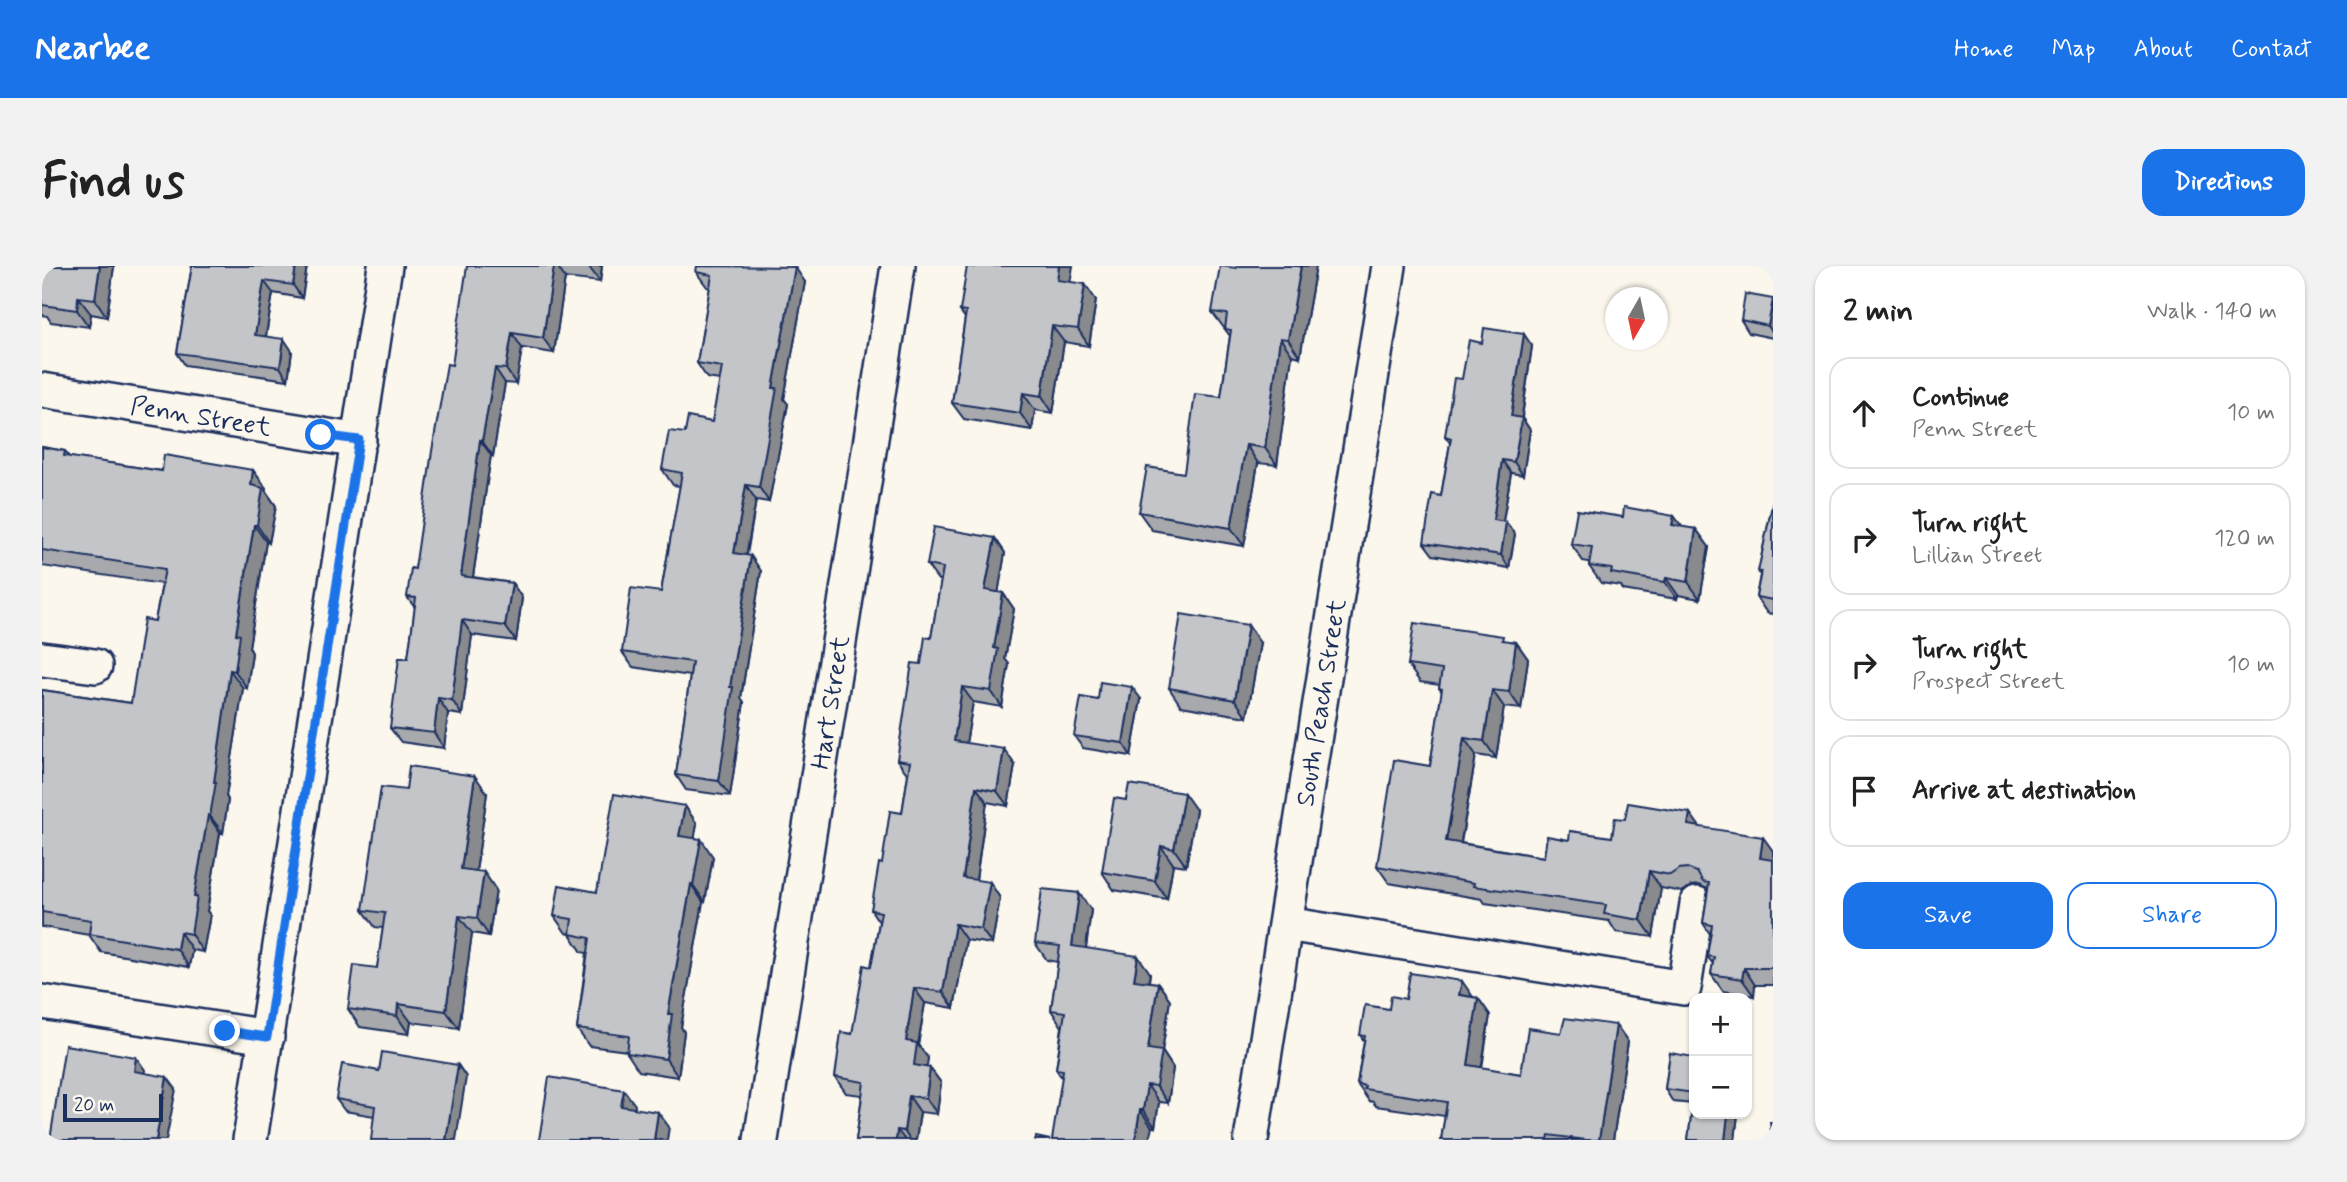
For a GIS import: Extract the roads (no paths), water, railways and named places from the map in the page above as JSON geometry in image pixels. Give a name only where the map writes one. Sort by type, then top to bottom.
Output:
[{"type":"street","points":[[250,1140],[385,266]]},
{"type":"street","name":"Hart Street","points":[[761,1140],[898,266]]},
{"type":"street","name":"South Peach Street","points":[[1251,1140],[1389,266]]},
{"type":"street","name":"Penn Street","points":[[42,390],[359,440]]},
{"type":"street","points":[[42,659],[94,666]]},
{"type":"street","points":[[1286,924],[1684,988],[1697,904]]},
{"type":"street","points":[[42,1002],[267,1037]]}]
